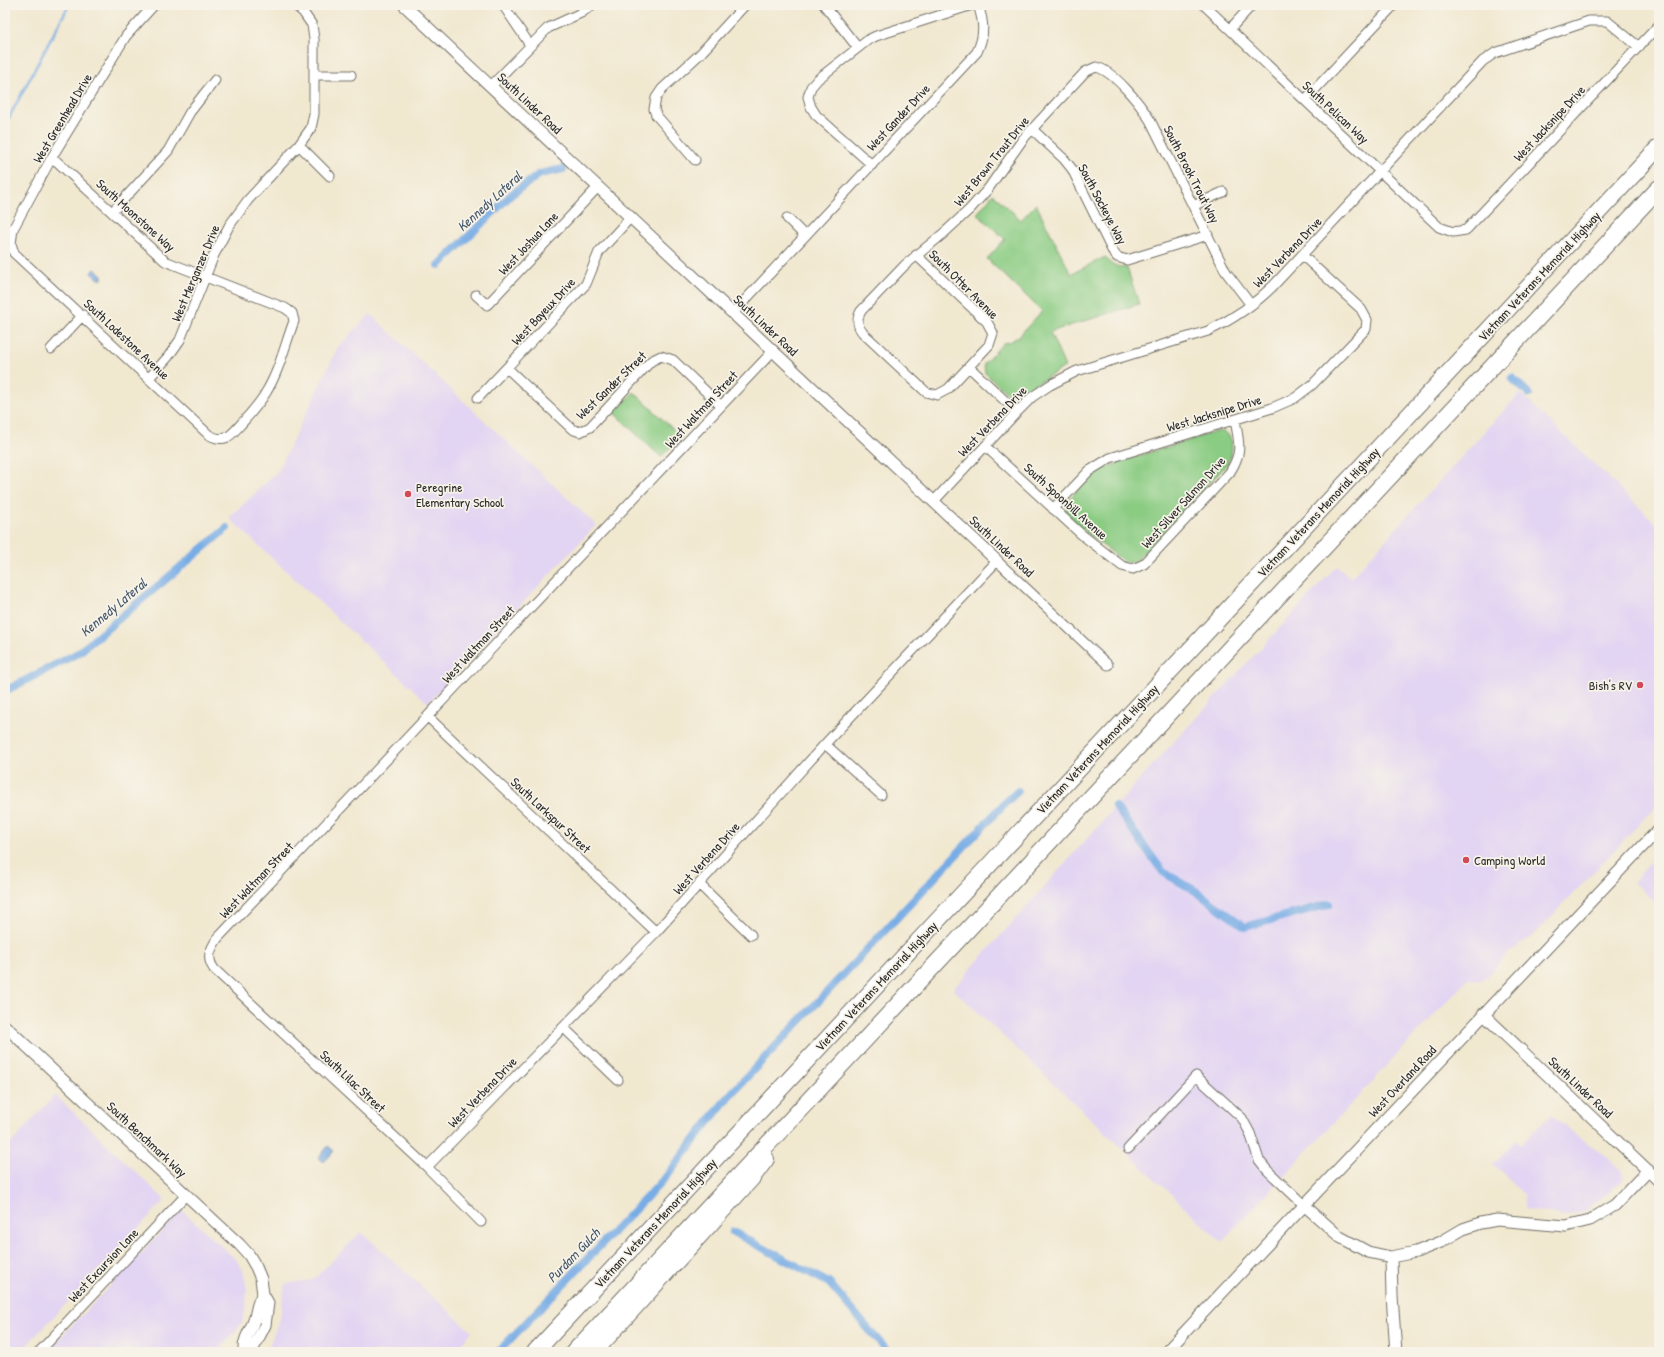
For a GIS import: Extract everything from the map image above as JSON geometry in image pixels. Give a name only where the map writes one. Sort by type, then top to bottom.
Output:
[{"type":"highway","name":"Vietnam Veterans Memorial Highway","points":[[535,1352],[1659,147]]},
{"type":"highway","points":[[574,1352],[1659,188]]},
{"type":"highway","points":[[594,1352],[752,1178],[809,1100]]},
{"type":"street","name":"West Greenhead Drive","points":[[14,253],[11,244],[13,230],[52,157],[126,36],[154,5]]},
{"type":"street","name":"West Merganzer Drive","points":[[150,378],[180,340],[222,239],[239,211],[257,189],[299,145],[311,128],[314,114],[314,40],[312,25],[303,12],[295,5]]},
{"type":"street","name":"South Linder Road","points":[[404,5],[1108,665]]},
{"type":"street","points":[[502,5],[530,45]]},
{"type":"street","points":[[491,86],[548,28],[581,13],[592,5]]},
{"type":"street","points":[[695,160],[659,120],[654,109],[656,98],[662,89],[700,54],[745,5]]},
{"type":"street","points":[[824,5],[858,48]]},
{"type":"street","points":[[872,165],[816,115],[811,107],[808,97],[812,87],[818,80],[858,48],[876,36],[972,5]]},
{"type":"street","name":"West Gander Drive","points":[[733,313],[977,52],[983,34],[984,25],[978,5]]},
{"type":"street","name":"South Pelican Way","points":[[1204,5],[1439,226],[1453,232]]},
{"type":"street","points":[[1230,29],[1252,5]]},
{"type":"street","points":[[1305,100],[1394,5]]},
{"type":"street","name":"West Verbena Drive","points":[[934,501],[1017,412],[1042,390],[1067,376],[1088,368],[1208,331],[1232,319],[1251,305],[1262,296],[1302,255],[1483,61],[1495,53],[1589,21],[1607,21],[1639,46]]},
{"type":"street","name":"West Jacksnipe Drive","points":[[1453,232],[1466,230],[1659,25]]},
{"type":"street","name":"West Brown Trout Drive","points":[[969,367],[948,389],[937,395],[926,392],[863,333],[857,323],[861,312],[916,255],[944,233],[970,209],[988,189],[1023,139],[1085,72],[1096,67]]},
{"type":"street","name":"South Brook Trout Way","points":[[1096,67],[1107,71],[1133,96],[1150,120],[1226,272],[1251,305]]},
{"type":"street","points":[[314,75],[351,75]]},
{"type":"street","points":[[112,212],[168,151],[190,112],[215,80]]},
{"type":"street","name":"South Sockeye Way","points":[[1032,129],[1064,159],[1072,169],[1112,250],[1117,257],[1127,260],[1208,236]]},
{"type":"street","points":[[299,145],[330,176]]},
{"type":"street","name":"South Moonstone Way","points":[[52,157],[165,261],[285,308],[292,313],[294,321],[275,375],[266,393],[254,410],[230,436],[223,439]]},
{"type":"street","name":"West Joshua Lane","points":[[476,295],[487,305],[598,187]]},
{"type":"street","points":[[1193,206],[1223,192]]},
{"type":"street","name":"West Bayeux Drive","points":[[478,398],[586,284],[599,252],[631,217]]},
{"type":"street","points":[[787,218],[806,236]]},
{"type":"street","name":"South Lodestone Avenue","points":[[14,253],[150,378],[209,435],[223,439]]},
{"type":"street","name":"South Otter Avenue","points":[[916,255],[987,322],[993,333],[989,345],[969,367]]},
{"type":"street","name":"West Jacksnipe Drive","points":[[1053,509],[1089,471],[1110,458],[1272,408],[1295,398],[1312,385],[1366,329],[1367,320],[1361,309],[1302,255]]},
{"type":"street","points":[[51,349],[83,316]]},
{"type":"street","name":"West Waltman Street","points":[[209,959],[210,949],[217,939],[773,351]]},
{"type":"street","name":"West Gander Street","points":[[507,368],[572,429],[580,432],[590,426],[651,361],[661,356],[673,360],[721,406]]},
{"type":"street","points":[[969,367],[1017,412]]},
{"type":"street","name":"West Silver Salmon Drive","points":[[1133,569],[1144,564],[1230,472],[1237,461],[1240,449],[1235,420]]},
{"type":"street","name":"South Spoonbill Avenue","points":[[985,446],[1081,534],[1122,566],[1133,569]]},
{"type":"street","name":"West Verbena Drive","points":[[427,1167],[656,932],[700,885],[825,744],[997,561]]},
{"type":"street","name":"South Larkspur Street","points":[[428,717],[656,932]]},
{"type":"street","points":[[825,744],[880,795]]},
{"type":"street","name":"West Overland Road","points":[[1166,1352],[1659,829]]},
{"type":"street","points":[[700,885],[751,935]]},
{"type":"street","name":"South Lilac Street","points":[[209,959],[214,969],[427,1167],[481,1222]]},
{"type":"street","name":"South Linder Road","points":[[1483,1014],[1659,1181]]},
{"type":"street","name":"South Benchmark Way","points":[[5,1026],[249,1255],[261,1279],[263,1294],[258,1302],[254,1322],[244,1339],[243,1351]]},
{"type":"street","points":[[564,1028],[618,1080]]},
{"type":"street","points":[[1128,1149],[1196,1076],[1242,1118],[1250,1133],[1259,1160],[1267,1170],[1304,1205],[1340,1237],[1368,1252],[1391,1257],[1416,1252],[1442,1242],[1463,1229],[1497,1220],[1566,1226],[1590,1220],[1615,1205],[1648,1170]]},
{"type":"street","name":"West Excursion Lane","points":[[39,1352],[186,1195]]},
{"type":"street","points":[[1391,1257],[1396,1352]]},
{"type":"shaded area","name":"Peregrine Elementary School","points":[[370,314],[596,525],[428,703],[229,518],[278,471],[338,347]]},
{"type":"shaded area","points":[[1520,393],[1659,526],[1659,803],[1534,935],[1508,953],[1483,980],[1468,979],[1222,1242],[953,989],[1159,758],[1337,566],[1351,578]]},
{"type":"shaded area","points":[[1659,853],[1659,906],[1633,882]]},
{"type":"shaded area","points":[[55,1095],[165,1200],[20,1352],[5,1352],[5,1150]]},
{"type":"shaded area","points":[[1551,1114],[1581,1139],[1598,1150],[1621,1170],[1623,1175],[1622,1180],[1609,1193],[1592,1205],[1590,1209],[1584,1212],[1562,1217],[1557,1214],[1523,1209],[1523,1194],[1493,1164],[1516,1140],[1521,1145]]},
{"type":"shaded area","points":[[182,1210],[237,1261],[243,1270],[247,1290],[246,1307],[242,1323],[218,1352],[47,1352]]},
{"type":"shaded area","points":[[361,1232],[472,1332],[453,1352],[265,1352],[269,1347],[280,1317],[285,1284],[313,1280]]},
{"type":"green space","points":[[993,194],[1021,220],[1036,204],[1071,274],[1105,257],[1115,265],[1127,268],[1139,304],[1050,332],[1065,367],[1031,387],[1019,397],[1010,396],[985,373],[984,364],[1003,343],[1018,337],[1042,311],[987,259],[1005,239],[977,214]]},
{"type":"green space","points":[[634,392],[681,437],[661,457],[614,413]]},
{"type":"green space","points":[[1219,431],[1224,432],[1231,439],[1232,448],[1228,463],[1134,563],[1125,562],[1093,538],[1066,514],[1066,502],[1085,482],[1104,468]]},
{"type":"water","points":[[95,269],[102,275],[101,280],[92,274],[91,272]]},
{"type":"water","points":[[328,1146],[334,1151],[324,1162],[319,1158]]},
{"type":"waterway","points":[[5,125],[69,5]]},
{"type":"waterway","name":"Kennedy Lateral","points":[[439,265],[512,194],[540,174],[563,169]]},
{"type":"waterway","name":"Kennedy Lateral","points":[[1512,378],[1529,394]]},
{"type":"waterway","name":"Kennedy Lateral","points":[[5,691],[78,653],[227,528]]},
{"type":"waterway","points":[[498,1352],[666,1177],[728,1097],[1018,791]]},
{"type":"waterway","points":[[1115,806],[1163,872],[1194,890],[1245,927],[1329,904]]},
{"type":"waterway","name":"Purdam Gulch","points":[[733,1232],[829,1283],[888,1352]]},
{"type":"place","name":"Peregrine Elementary School","points":[[408,494]]},
{"type":"place","name":"Bish's RV","points":[[1640,685]]},
{"type":"place","name":"Camping World","points":[[1466,860]]}]
